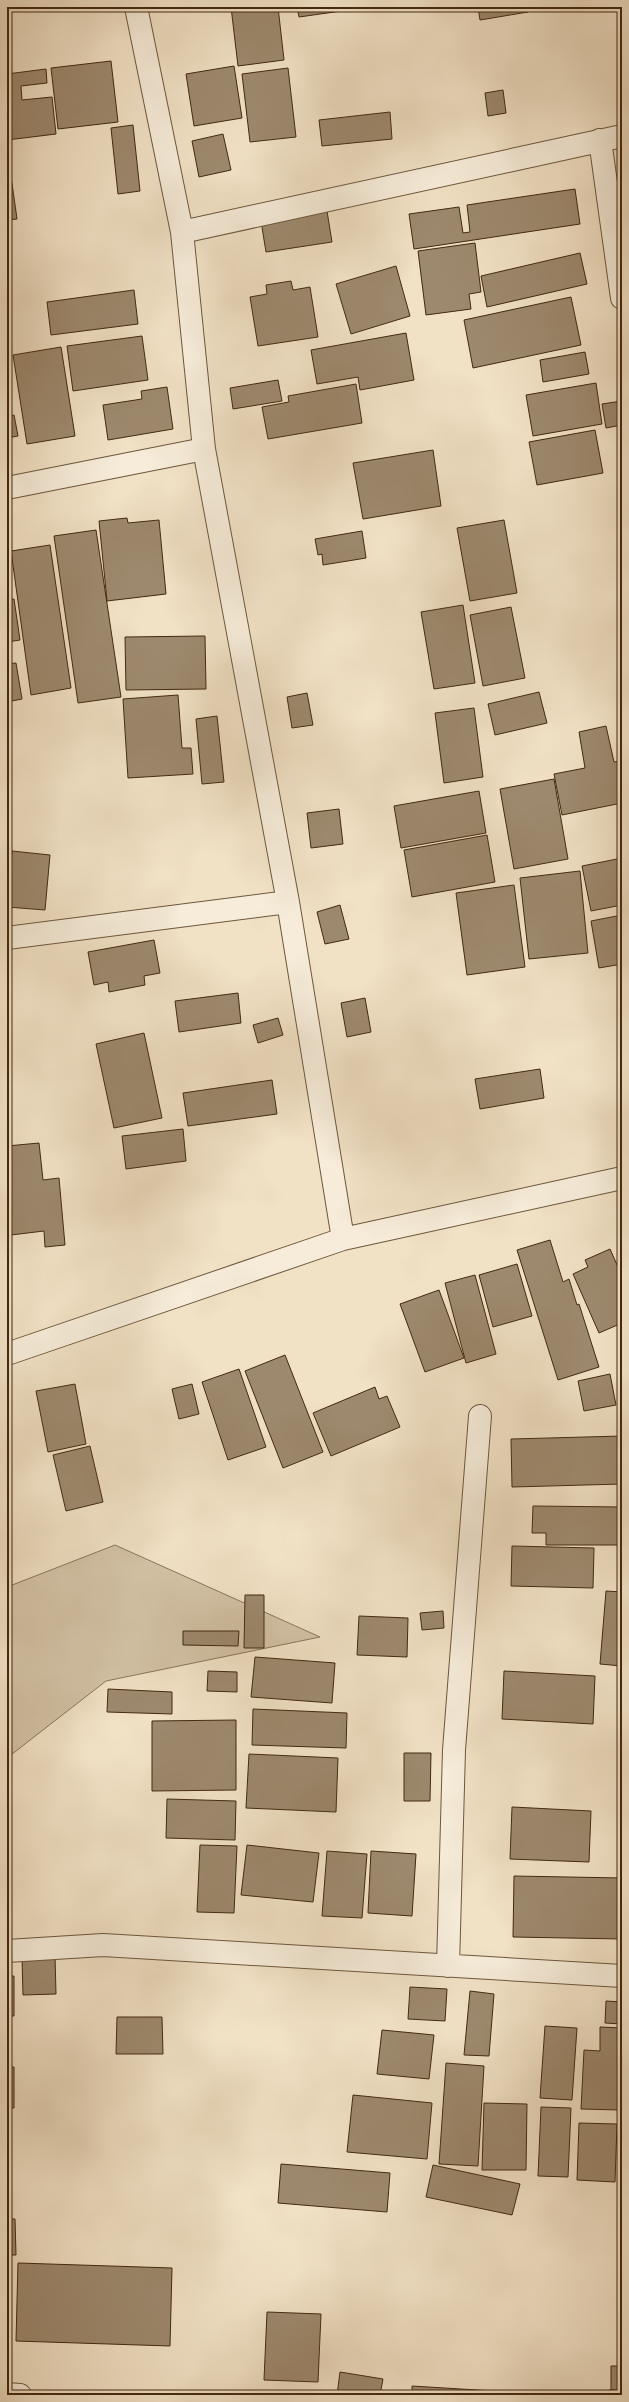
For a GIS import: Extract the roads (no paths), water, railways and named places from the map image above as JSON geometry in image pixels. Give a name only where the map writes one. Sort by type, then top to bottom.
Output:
[{"type":"street","points":[[136,7],[182,232],[204,448],[288,902],[343,1239]]},
{"type":"street","points":[[182,232],[622,136]]},
{"type":"street","points":[[600,140],[622,298]]},
{"type":"street","points":[[7,488],[204,448]]},
{"type":"street","points":[[7,938],[288,902]]},
{"type":"street","points":[[7,1354],[343,1239],[622,1178]]},
{"type":"street","points":[[448,1966],[454,1750],[480,1416]]},
{"type":"street","points":[[7,1951],[103,1945],[622,1976]]},
{"type":"street","points":[[7,2394],[20,2395]]}]
